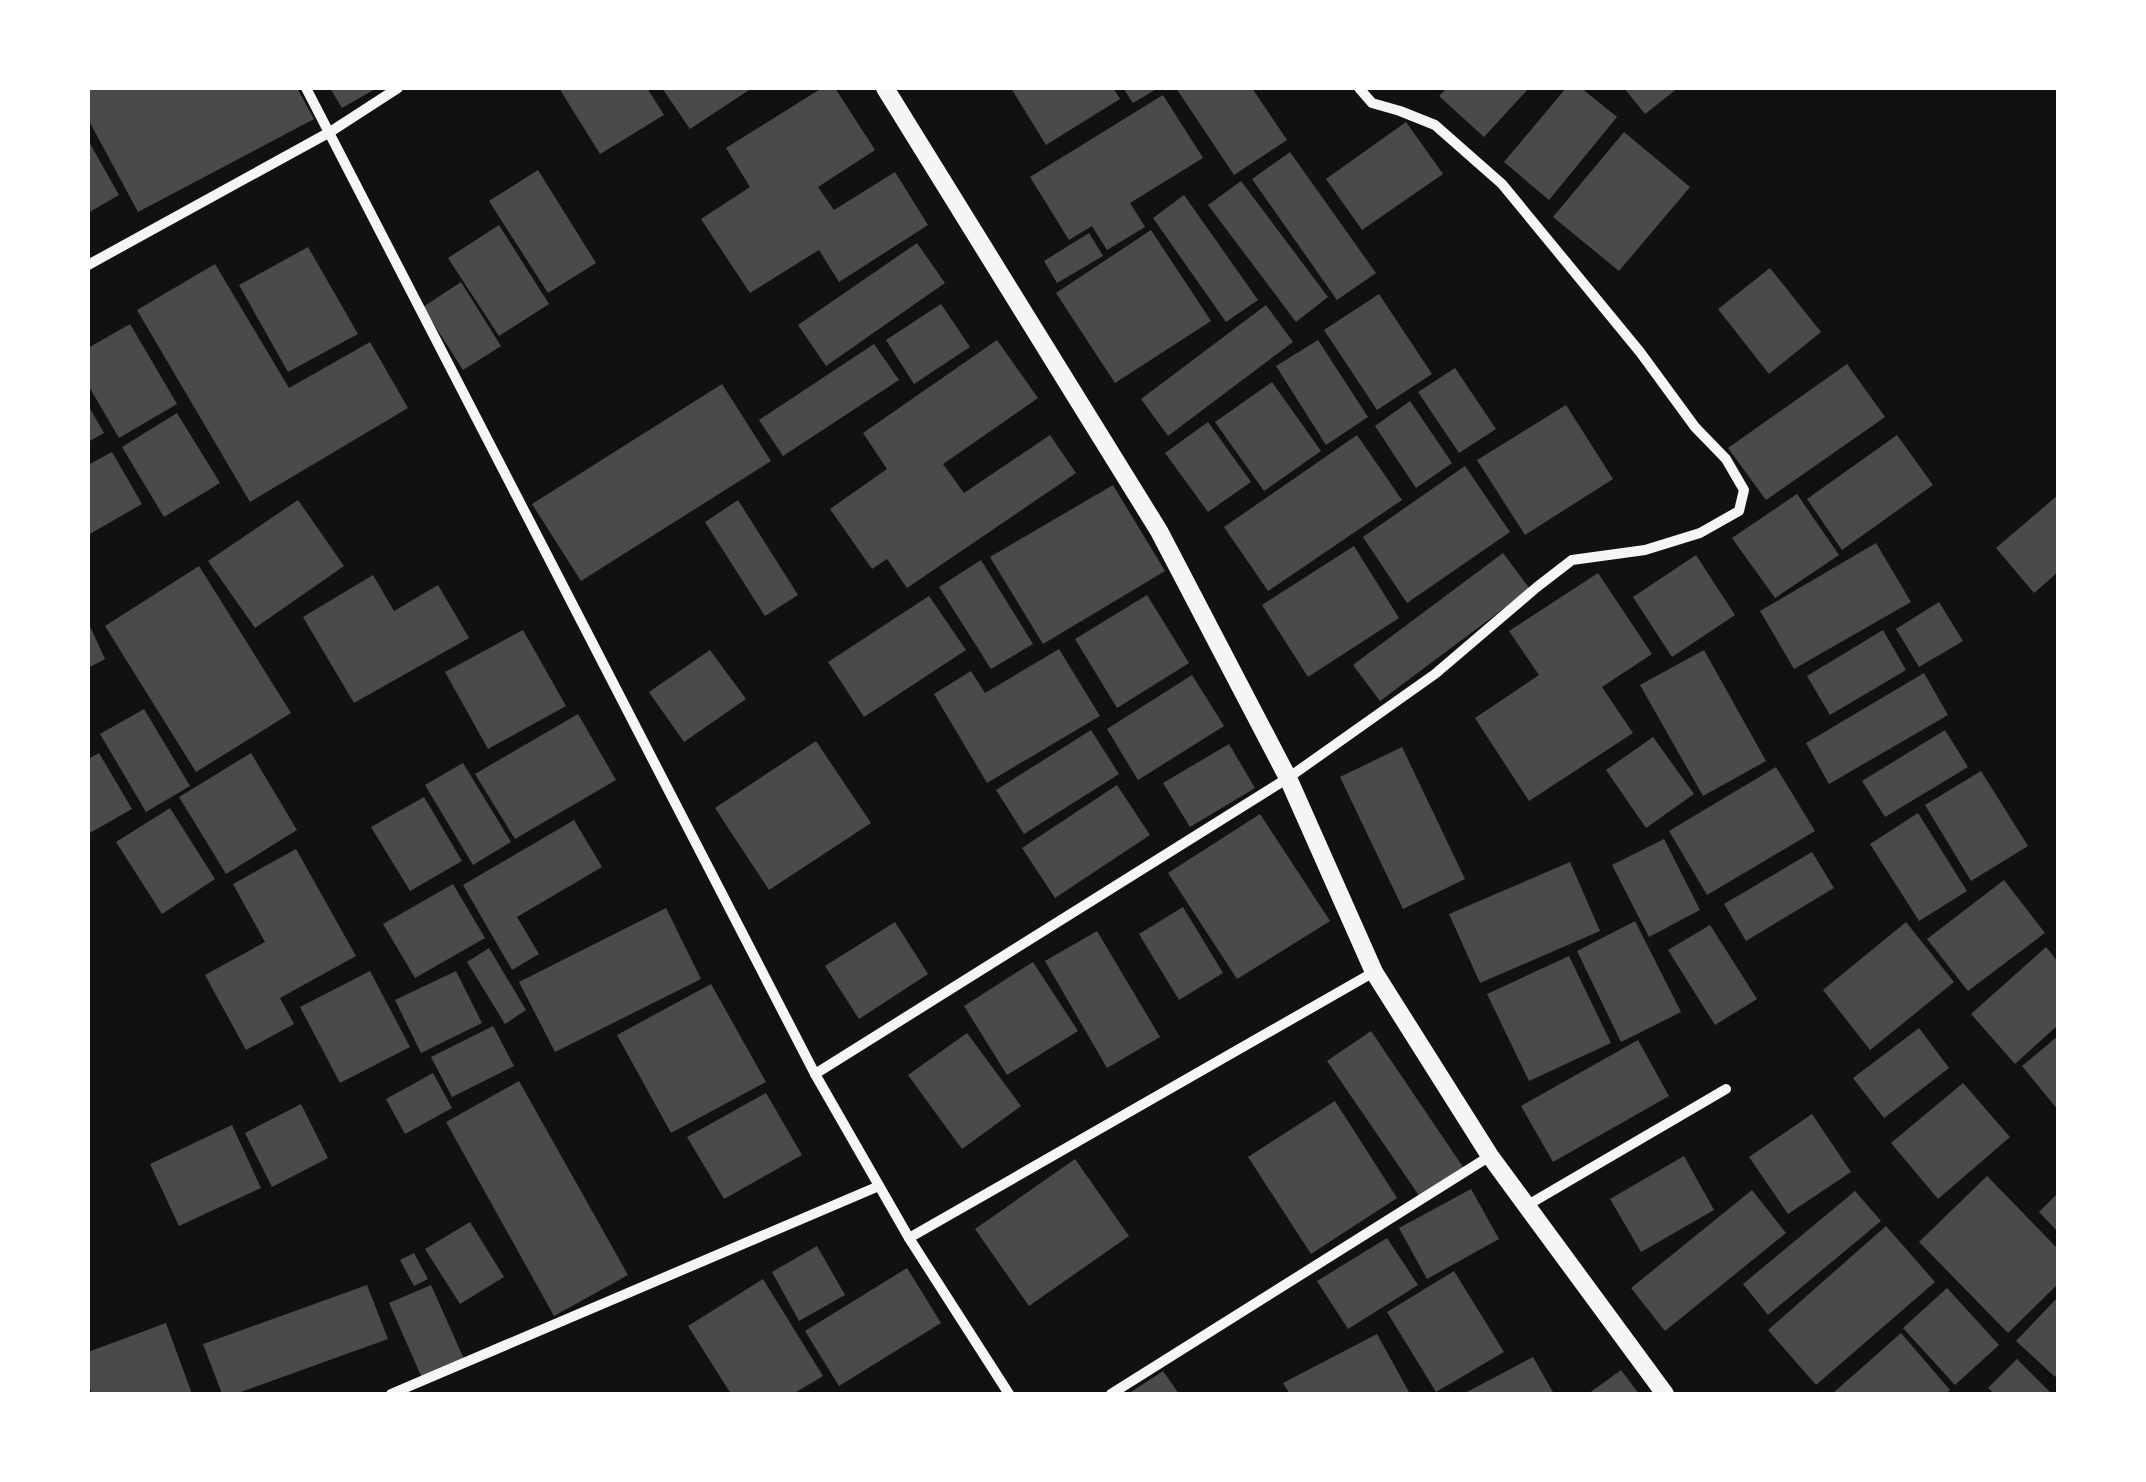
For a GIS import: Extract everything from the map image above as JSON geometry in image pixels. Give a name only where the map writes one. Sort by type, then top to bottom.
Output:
[{"type":"street","points":[[306,88],[815,1074],[909,1238],[1009,1394]]},
{"type":"street","points":[[88,266],[330,132],[398,88]]},
{"type":"street","points":[[886,88],[1159,531],[1288,778],[1374,972],[1490,1156],[1665,1394]]},
{"type":"street","points":[[815,1074],[1288,778],[1435,674],[1572,560],[1645,550],[1700,533],[1739,511],[1744,490],[1726,459],[1695,426],[1640,352],[1502,184],[1435,125],[1400,110],[1372,104],[1359,88]]},
{"type":"street","points":[[909,1238],[1374,972]]},
{"type":"street","points":[[1526,1206],[1726,1088]]},
{"type":"street","points":[[1111,1394],[1490,1156]]},
{"type":"street","points":[[391,1394],[880,1186]]},
{"type":"building","points":[[88,88],[297,88],[314,119],[138,212],[88,119]]},
{"type":"building","points":[[330,88],[377,88],[342,108]]},
{"type":"building","points":[[559,88],[647,88],[664,115],[600,154]]},
{"type":"building","points":[[662,88],[752,88],[690,129]]},
{"type":"building","points":[[822,88],[835,88],[875,150],[818,187],[834,210],[895,172],[928,225],[839,282],[819,250],[750,293],[701,219],[750,187],[726,148]]},
{"type":"building","points":[[1011,88],[1113,88],[1120,99],[1046,145]]},
{"type":"building","points":[[1123,88],[1158,88],[1133,103]]},
{"type":"building","points":[[1176,88],[1252,88],[1287,140],[1234,175]]},
{"type":"building","points":[[1447,88],[1529,88],[1484,137],[1439,96]]},
{"type":"building","points":[[1566,88],[1581,88],[1617,117],[1549,200],[1504,162]]},
{"type":"building","points":[[1624,88],[1678,88],[1645,114]]},
{"type":"building","points":[[1163,95],[1203,158],[1130,203],[1145,227],[1107,250],[1092,226],[1069,240],[1030,177]]},
{"type":"building","points":[[1406,122],[1443,174],[1362,230],[1326,179]]},
{"type":"building","points":[[1624,132],[1690,187],[1619,271],[1553,217]]},
{"type":"building","points":[[88,140],[119,195],[88,213]]},
{"type":"building","points":[[1290,152],[1376,273],[1337,300],[1252,179]]},
{"type":"building","points":[[538,170],[596,263],[548,293],[489,201]]},
{"type":"building","points":[[1241,181],[1328,297],[1296,322],[1208,205]]},
{"type":"building","points":[[1184,195],[1258,300],[1226,322],[1153,218]]},
{"type":"building","points":[[499,225],[549,304],[499,336],[448,258]]},
{"type":"building","points":[[1151,230],[1211,321],[1115,383],[1056,293]]},
{"type":"building","points":[[1089,233],[1103,256],[1057,283],[1044,261]]},
{"type":"building","points":[[917,243],[945,283],[826,366],[798,325]]},
{"type":"building","points":[[308,247],[358,334],[288,372],[239,285]]},
{"type":"building","points":[[215,264],[289,388],[370,342],[408,408],[250,502],[137,310]]},
{"type":"building","points":[[1770,268],[1821,332],[1769,374],[1718,309]]},
{"type":"building","points":[[461,282],[501,346],[463,370],[423,307]]},
{"type":"building","points":[[1379,294],[1432,374],[1377,410],[1324,330]]},
{"type":"building","points":[[941,304],[970,347],[914,384],[886,340]]},
{"type":"building","points":[[1266,305],[1293,342],[1168,436],[1141,399]]},
{"type":"building","points":[[130,324],[177,404],[119,438],[88,385],[88,348]]},
{"type":"building","points":[[997,340],[1038,398],[943,464],[964,493],[1050,435],[1076,473],[907,588],[887,559],[872,569],[830,509],[887,469],[863,433]]},
{"type":"building","points":[[1318,340],[1368,417],[1326,445],[1276,366]]},
{"type":"building","points":[[874,344],[899,380],[783,456],[759,420]]},
{"type":"building","points":[[1847,364],[1885,417],[1766,500],[1728,448]]},
{"type":"building","points":[[1455,368],[1496,429],[1459,453],[1418,392]]},
{"type":"building","points":[[1272,382],[1321,451],[1264,491],[1215,422]]},
{"type":"building","points":[[722,384],[771,461],[581,581],[532,504]]},
{"type":"building","points":[[1410,401],[1452,463],[1416,488],[1375,426]]},
{"type":"building","points":[[88,405],[104,433],[88,442]]},
{"type":"building","points":[[1566,405],[1613,479],[1525,535],[1477,460]]},
{"type":"building","points":[[177,413],[220,483],[164,517],[122,447]]},
{"type":"building","points":[[1208,422],[1251,482],[1208,512],[1165,453]]},
{"type":"building","points":[[1357,435],[1402,500],[1268,591],[1224,527]]},
{"type":"building","points":[[1897,435],[1933,485],[1842,550],[1807,499]]},
{"type":"building","points":[[112,452],[142,504],[88,535],[88,465]]},
{"type":"building","points":[[1465,466],[1510,532],[1407,603],[1363,537]]},
{"type":"building","points":[[1113,485],[1165,571],[1043,644],[990,557]]},
{"type":"building","points":[[1797,494],[1839,555],[1775,598],[1732,538]]},
{"type":"building","points":[[2058,495],[2058,572],[2034,593],[1996,548]]},
{"type":"building","points":[[298,500],[344,566],[255,628],[208,561]]},
{"type":"building","points":[[738,500],[798,595],[765,616],[705,522]]},
{"type":"building","points":[[1876,543],[1911,602],[1794,669],[1760,611]]},
{"type":"building","points":[[1354,546],[1399,618],[1308,677],[1262,605]]},
{"type":"building","points":[[1503,553],[1530,589],[1380,701],[1353,665]]},
{"type":"building","points":[[1696,555],[1735,615],[1672,657],[1633,597]]},
{"type":"building","points":[[981,560],[1033,644],[991,669],[939,587]]},
{"type":"building","points":[[199,566],[291,713],[196,772],[105,626]]},
{"type":"building","points":[[1598,573],[1652,654],[1602,687],[1633,733],[1529,801],[1475,718],[1539,675],[1509,631]]},
{"type":"building","points":[[373,575],[394,611],[438,585],[469,638],[354,703],[303,617]]},
{"type":"building","points":[[1147,595],[1189,663],[1117,708],[1075,639]]},
{"type":"building","points":[[929,596],[966,650],[864,717],[828,662]]},
{"type":"building","points":[[1939,602],[1963,641],[1919,667],[1896,629]]},
{"type":"building","points":[[88,622],[105,659],[88,668]]},
{"type":"building","points":[[523,630],[566,706],[488,749],[445,672]]},
{"type":"building","points":[[1883,630],[1906,670],[1830,715],[1807,676]]},
{"type":"building","points":[[1059,649],[1100,716],[987,783],[934,694],[971,671],[985,693]]},
{"type":"building","points":[[710,650],[746,699],[684,742],[649,692]]},
{"type":"building","points":[[1704,650],[1766,761],[1703,796],[1640,685]]},
{"type":"building","points":[[1924,673],[1948,715],[1829,784],[1806,743]]},
{"type":"building","points":[[1192,675],[1224,726],[1138,780],[1107,729]]},
{"type":"building","points":[[144,709],[190,786],[146,812],[100,734]]},
{"type":"building","points":[[578,714],[616,780],[515,839],[475,774]]},
{"type":"building","points":[[1091,730],[1119,774],[1024,834],[996,790]]},
{"type":"building","points":[[1945,730],[1968,767],[1885,817],[1862,781]]},
{"type":"building","points":[[1653,737],[1694,794],[1646,828],[1606,770]]},
{"type":"building","points":[[816,741],[871,823],[769,890],[715,808]]},
{"type":"building","points":[[1229,744],[1255,788],[1190,827],[1163,783]]},
{"type":"building","points":[[1402,747],[1465,879],[1403,909],[1340,777]]},
{"type":"building","points":[[99,753],[132,809],[88,834],[88,759]]},
{"type":"building","points":[[251,753],[297,830],[226,874],[179,797]]},
{"type":"building","points":[[463,763],[511,842],[473,865],[425,785]]},
{"type":"building","points":[[1776,767],[1815,831],[1707,895],[1669,831]]},
{"type":"building","points":[[1981,771],[2028,846],[1971,881],[1925,805]]},
{"type":"building","points":[[1117,785],[1150,835],[1055,898],[1022,848]]},
{"type":"building","points":[[424,797],[462,861],[410,891],[371,827]]},
{"type":"building","points":[[170,808],[215,879],[162,914],[116,842]]},
{"type":"building","points":[[1918,813],[1967,891],[1919,921],[1870,844]]},
{"type":"building","points":[[1260,814],[1330,921],[1237,979],[1168,873]]},
{"type":"building","points":[[574,820],[602,867],[517,917],[539,954],[512,970],[463,885]]},
{"type":"building","points":[[1664,839],[1700,910],[1649,937],[1612,865]]},
{"type":"building","points":[[296,849],[356,956],[280,998],[294,1024],[246,1050],[205,975],[265,942],[233,884]]},
{"type":"building","points":[[1812,852],[1834,888],[1746,941],[1724,904]]},
{"type":"building","points":[[1570,862],[1600,931],[1480,983],[1449,914]]},
{"type":"building","points":[[2004,880],[2045,933],[1968,991],[1927,939]]},
{"type":"building","points":[[453,884],[485,938],[415,978],[383,924]]},
{"type":"building","points":[[1183,907],[1223,973],[1179,1000],[1139,934]]},
{"type":"building","points":[[666,908],[701,979],[555,1052],[519,982]]},
{"type":"building","points":[[1635,921],[1681,1012],[1621,1042],[1577,951]]},
{"type":"building","points":[[895,922],[928,974],[859,1019],[825,966]]},
{"type":"building","points":[[1906,922],[1954,982],[1870,1050],[1823,990]]},
{"type":"building","points":[[1710,925],[1757,999],[1715,1025],[1668,950]]},
{"type":"building","points":[[1097,931],[1160,1037],[1107,1068],[1045,961]]},
{"type":"building","points":[[2046,947],[2058,962],[2058,1025],[2015,1064],[1971,1014]]},
{"type":"building","points":[[489,948],[526,1010],[505,1024],[467,962]]},
{"type":"building","points":[[1569,956],[1611,1043],[1529,1081],[1487,994]]},
{"type":"building","points":[[1033,962],[1078,1031],[1007,1075],[964,1006]]},
{"type":"building","points":[[370,971],[410,1047],[340,1083],[300,1007]]},
{"type":"building","points":[[456,971],[482,1023],[421,1053],[395,1000]]},
{"type":"building","points":[[711,984],[766,1082],[671,1133],[617,1035]]},
{"type":"building","points":[[493,1026],[514,1066],[452,1097],[431,1057]]},
{"type":"building","points":[[1919,1028],[1949,1068],[1884,1118],[1853,1078]]},
{"type":"building","points":[[1371,1031],[1463,1167],[1420,1197],[1327,1061]]},
{"type":"building","points":[[967,1033],[1021,1106],[962,1149],[908,1075]]},
{"type":"building","points":[[2058,1036],[2058,1110],[2022,1066]]},
{"type":"building","points":[[1638,1040],[1669,1096],[1553,1162],[1521,1106]]},
{"type":"building","points":[[433,1073],[452,1108],[405,1134],[386,1099]]},
{"type":"building","points":[[519,1081],[628,1275],[554,1316],[446,1122]]},
{"type":"building","points":[[1963,1083],[2010,1137],[1938,1199],[1891,1143]]},
{"type":"building","points":[[766,1093],[802,1155],[724,1199],[687,1137]]},
{"type":"building","points":[[1335,1101],[1397,1198],[1311,1254],[1248,1157]]},
{"type":"building","points":[[301,1104],[328,1158],[272,1187],[245,1133]]},
{"type":"building","points":[[1812,1114],[1851,1172],[1788,1214],[1749,1157]]},
{"type":"building","points":[[232,1125],[261,1188],[179,1226],[150,1164]]},
{"type":"building","points":[[1684,1156],[1714,1210],[1641,1252],[1610,1199]]},
{"type":"building","points":[[1075,1159],[1129,1236],[1029,1306],[975,1229]]},
{"type":"building","points":[[1987,1176],[2058,1249],[2058,1284],[2008,1333],[1919,1242]]},
{"type":"building","points":[[1471,1189],[1499,1239],[1427,1279],[1399,1228]]},
{"type":"building","points":[[1752,1190],[1786,1233],[1665,1331],[1631,1288]]},
{"type":"building","points":[[1855,1191],[1881,1221],[1768,1315],[1743,1284]]},
{"type":"building","points":[[2058,1193],[2058,1232],[2039,1212]]},
{"type":"building","points":[[470,1222],[504,1277],[460,1304],[425,1249]]},
{"type":"building","points":[[1886,1226],[1935,1282],[1816,1385],[1768,1330]]},
{"type":"building","points":[[1387,1238],[1418,1285],[1348,1329],[1317,1281]]},
{"type":"building","points":[[817,1246],[845,1295],[799,1321],[772,1272]]},
{"type":"building","points":[[414,1253],[428,1279],[414,1286],[400,1260]]},
{"type":"building","points":[[907,1268],[941,1323],[839,1386],[805,1331]]},
{"type":"building","points":[[1454,1271],[1504,1352],[1436,1392],[1387,1312]]},
{"type":"building","points":[[763,1279],[823,1376],[793,1394],[731,1394],[688,1326]]},
{"type":"building","points":[[367,1285],[388,1339],[235,1394],[222,1394],[203,1344]]},
{"type":"building","points":[[431,1285],[464,1359],[422,1378],[389,1303]]},
{"type":"building","points":[[1947,1288],[1999,1345],[1955,1385],[1903,1328]]},
{"type":"building","points":[[2058,1297],[2058,1372],[2055,1377],[2016,1341]]},
{"type":"building","points":[[166,1323],[192,1394],[92,1394],[88,1352]]},
{"type":"building","points":[[1901,1333],[1950,1390],[1945,1394],[1832,1394]]},
{"type":"building","points":[[1377,1334],[1410,1394],[1290,1394],[1283,1383]]},
{"type":"building","points":[[1533,1357],[1554,1394],[1463,1394]]},
{"type":"building","points":[[2017,1359],[2052,1394],[1995,1394],[1988,1388]]},
{"type":"building","points":[[1621,1370],[1639,1394],[1588,1394]]},
{"type":"building","points":[[1163,1371],[1179,1394],[1128,1394]]}]
